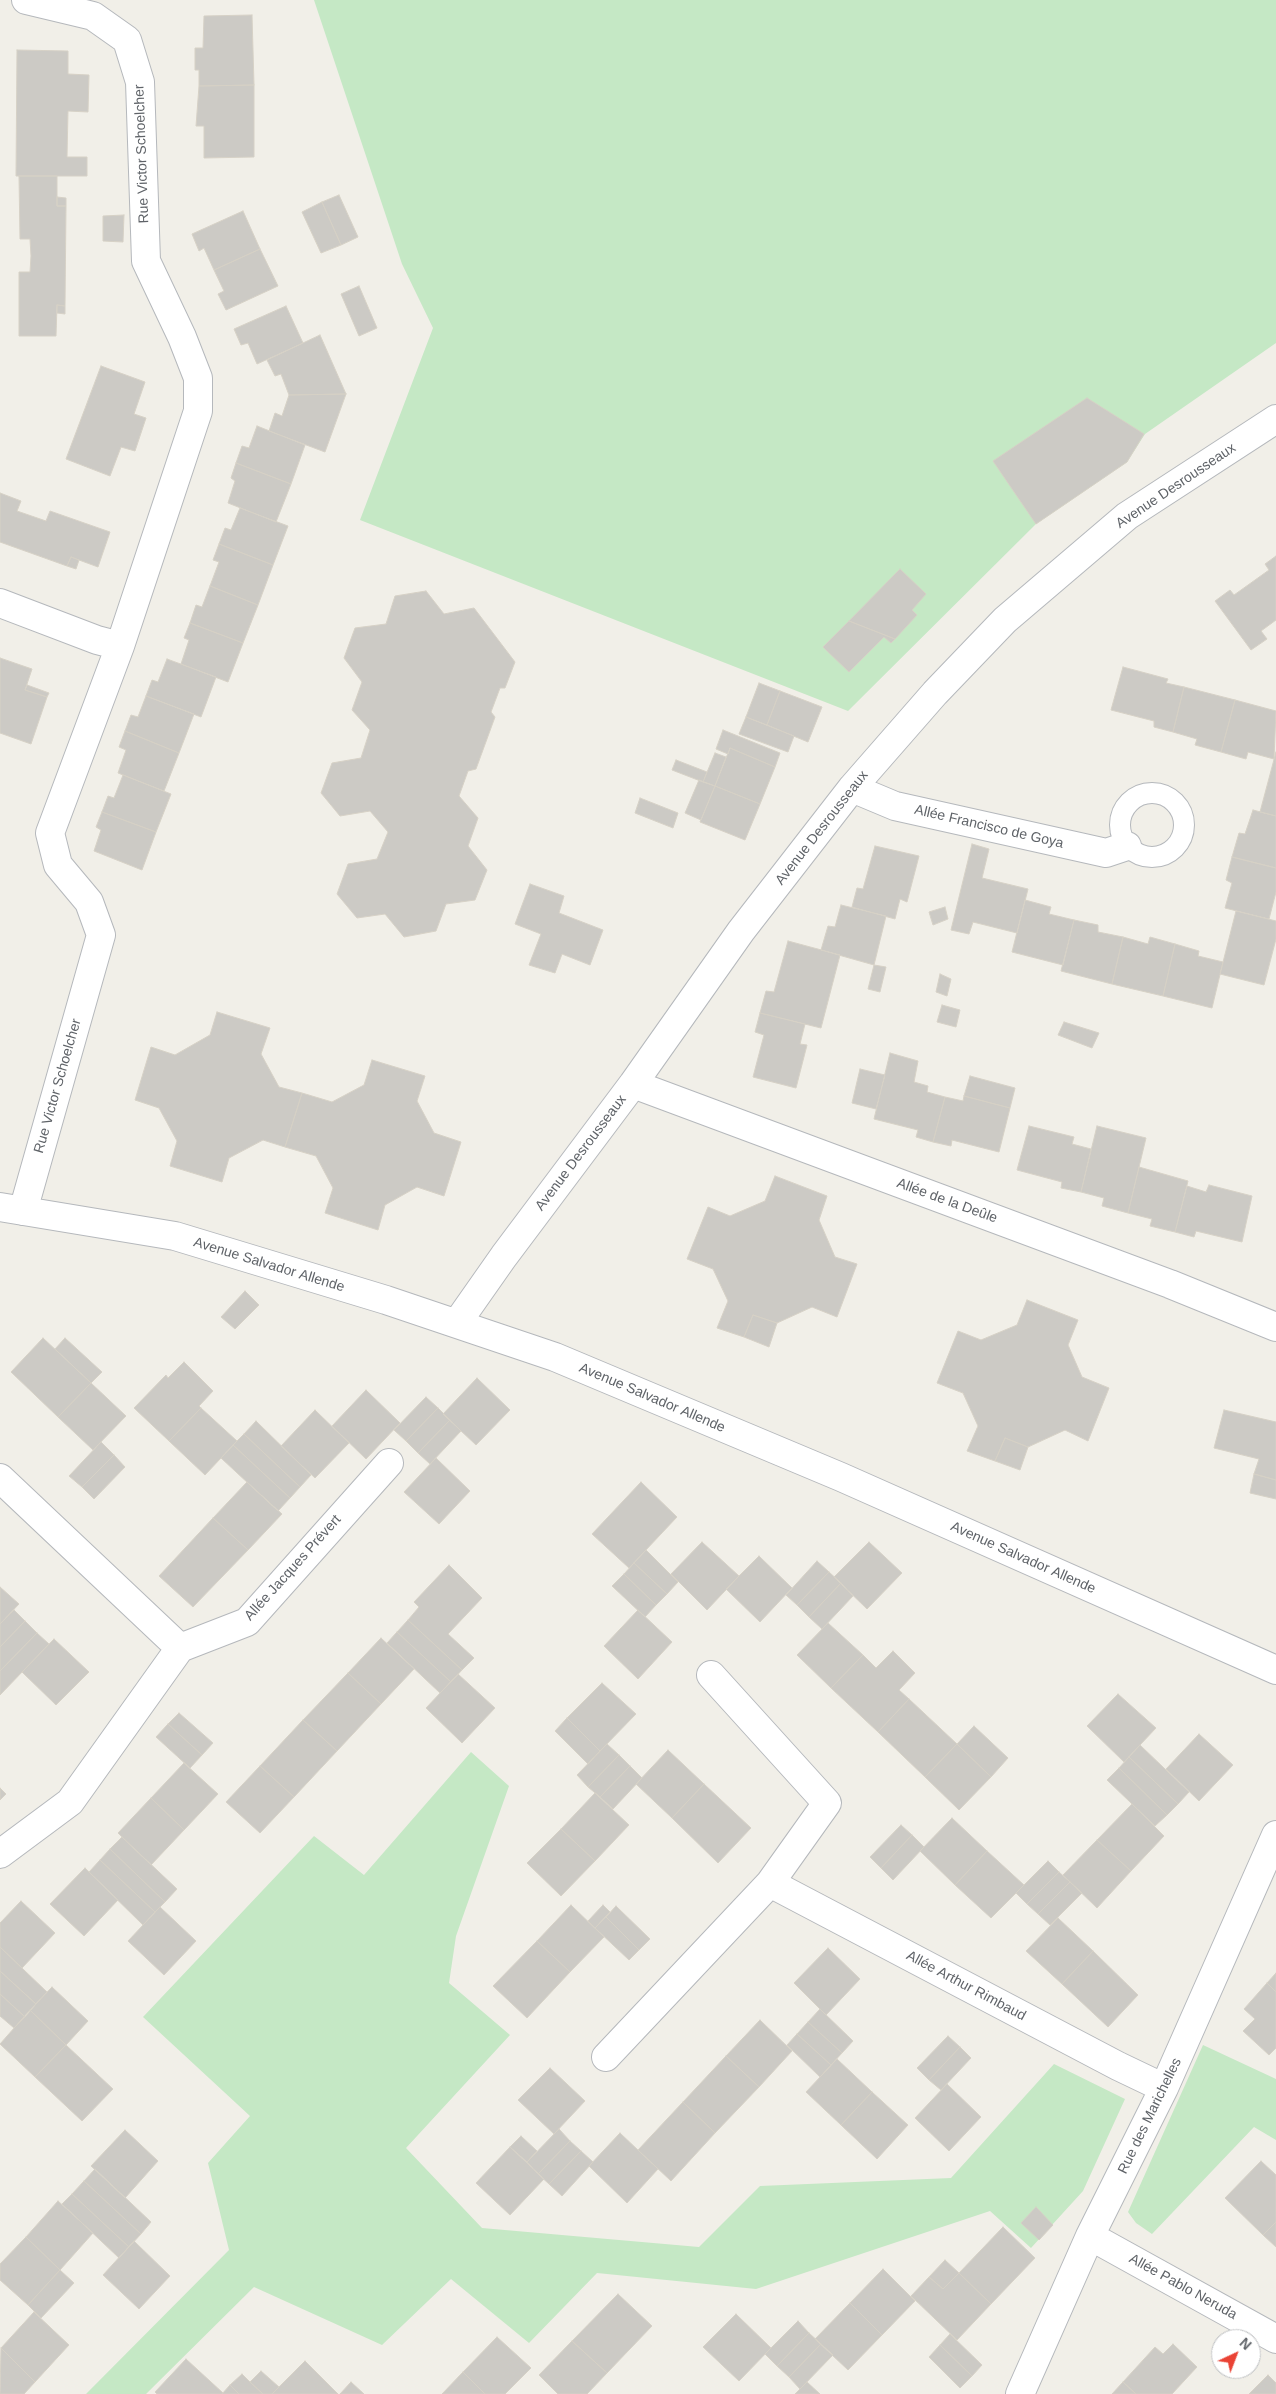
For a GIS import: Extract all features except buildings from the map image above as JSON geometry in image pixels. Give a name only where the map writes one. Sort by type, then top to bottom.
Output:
[{"type":"street","name":"Rue Victor Schoelcher","points":[[11,1209],[94,962],[101,935],[89,902],[58,864],[50,833],[120,646],[198,412],[198,378],[182,337],[146,261],[140,82],[127,40],[93,16],[26,0]]},
{"type":"street","name":"Avenue Desrousseaux","points":[[457,1323],[504,1256],[633,1084],[741,931],[852,788],[935,693],[1024,604],[1127,516],[1276,419]]},
{"type":"street","points":[[0,603],[97,640],[120,646]]},
{"type":"street","name":"Allée Francisco de Goya","points":[[852,788],[895,806],[1106,853],[1127,846]]},
{"type":"street","name":"Allée de la Deûle","points":[[633,1084],[1170,1284],[1268,1324]]},
{"type":"street","name":"Avenue Salvador Allende","points":[[11,1209],[175,1236],[457,1323],[555,1357],[841,1477],[1276,1670]]},
{"type":"street","name":"Allée Jacques Prévert","points":[[180,1648],[247,1622],[389,1463]]},
{"type":"street","points":[[0,1478],[180,1648],[70,1802],[0,1854]]},
{"type":"street","points":[[606,2057],[770,1883],[827,1803],[711,1675]]},
{"type":"street","name":"Rue des Marichelles","points":[[1020,2394],[1090,2236],[1164,2088],[1276,1835]]},
{"type":"street","name":"Allée Arthur Rimbaud","points":[[770,1883],[1109,2062],[1164,2088]]},
{"type":"street","name":"Allée Pablo Neruda","points":[[1090,2236],[1276,2339]]},
{"type":"green space","points":[[314,0],[1276,0],[1276,343],[1145,434],[1127,462],[1036,524],[848,711],[360,520],[433,328],[402,264]]},
{"type":"green space","points":[[471,1752],[509,1786],[456,1936],[449,1983],[510,2035],[406,2148],[482,2228],[699,2247],[760,2186],[951,2178],[1054,2064],[1125,2099],[1083,2191],[1031,2248],[990,2211],[756,2289],[597,2273],[529,2343],[451,2279],[382,2345],[254,2287],[146,2394],[86,2394],[229,2250],[208,2163],[250,2116],[143,2017],[314,1836],[364,1875]]},
{"type":"green space","points":[[1203,2045],[1276,2079],[1276,2140],[1254,2127],[1152,2234],[1136,2223],[1128,2212]]}]
